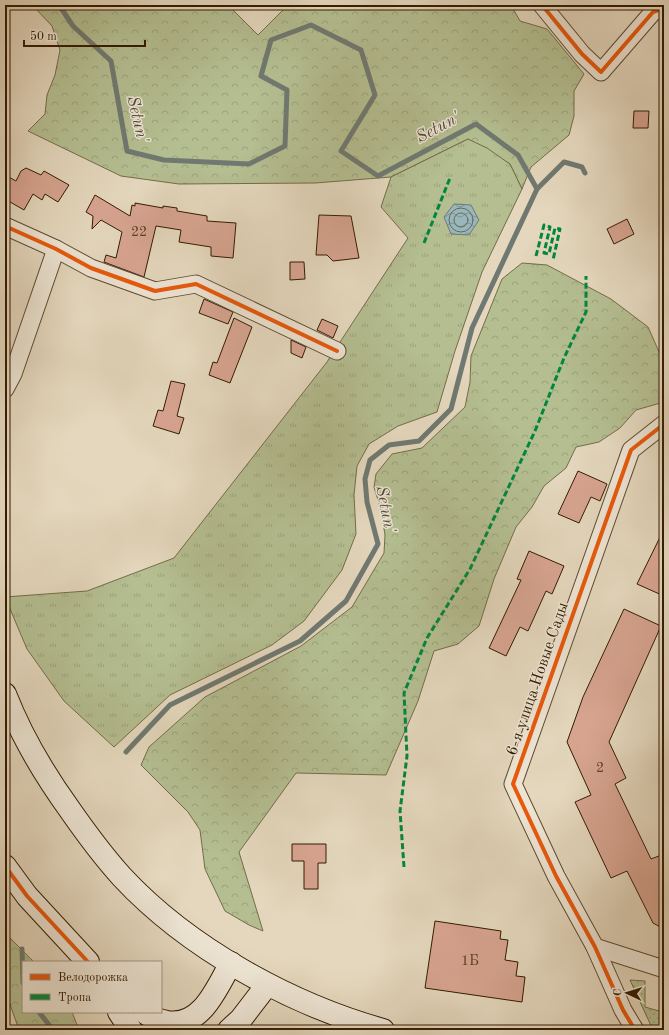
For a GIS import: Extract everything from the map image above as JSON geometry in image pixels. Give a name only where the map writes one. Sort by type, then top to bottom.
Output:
[{"type":"main road","points":[[5,694],[30,746],[52,785],[109,862],[123,878],[168,919],[231,963],[267,985],[324,1010],[358,1023],[383,1030]]},
{"type":"main road","points":[[5,866],[27,896],[87,961]]},
{"type":"main road","points":[[146,1013],[160,1021],[170,1023],[184,1021],[196,1016],[210,1000],[231,963]]},
{"type":"main road","points":[[229,1030],[249,1010],[267,985]]},
{"type":"main road","points":[[120,1013],[131,1030]]},
{"type":"street","points":[[542,5],[582,54],[601,72],[653,12],[664,8]]},
{"type":"street","points":[[5,226],[56,249],[91,268],[155,291],[196,284],[337,351]]},
{"type":"street","points":[[5,389],[13,374],[56,249]]},
{"type":"street","name":"6-я улица Новые Сады","points":[[635,1030],[623,1010],[595,947],[556,876],[513,784],[632,450],[664,424]]},
{"type":"street","points":[[595,947],[664,969]]},
{"type":"street","points":[[620,1030],[623,1010]]},
{"type":"green space","points":[[24,5],[228,5],[258,35],[288,5],[511,5],[520,21],[547,29],[584,74],[574,91],[574,116],[569,135],[531,167],[522,189],[510,164],[468,139],[391,177],[315,183],[179,184],[121,176],[28,131],[45,114],[47,95],[55,75],[60,50],[52,26],[35,8]]},
{"type":"green space","points":[[468,139],[487,148],[510,164],[522,189],[482,272],[455,351],[437,412],[398,426],[369,444],[357,466],[354,495],[356,534],[342,570],[304,621],[272,645],[170,695],[114,747],[64,701],[27,649],[5,597],[87,591],[174,558],[327,362],[408,238],[381,207],[391,177]]},
{"type":"green space","points":[[522,263],[547,265],[611,299],[648,327],[664,363],[664,402],[636,410],[620,428],[599,442],[576,447],[566,468],[544,486],[532,507],[516,527],[494,579],[479,626],[458,644],[434,651],[418,701],[386,775],[296,773],[239,852],[263,931],[249,925],[225,911],[205,869],[200,830],[188,812],[141,765],[149,747],[205,697],[301,646],[352,607],[384,553],[385,535],[381,510],[374,487],[376,474],[392,454],[422,448],[465,407],[470,382],[471,356],[502,279]]},
{"type":"green space","points":[[5,933],[33,961],[22,961],[22,1013],[72,1013],[79,1030],[19,1030],[5,990]]},
{"type":"green space","points":[[630,980],[645,981],[645,1007],[659,1011],[664,988],[664,1030],[653,1030]]},
{"type":"water","points":[[454,204],[471,205],[479,220],[469,235],[451,234],[444,217]]},
{"type":"building","points":[[634,111],[649,111],[648,128],[633,128]]},
{"type":"building","points":[[26,168],[41,175],[44,171],[69,185],[58,202],[45,194],[42,200],[33,194],[24,210],[5,199],[5,175],[16,181],[21,171]]},
{"type":"building","points":[[95,195],[130,216],[132,205],[135,206],[135,203],[163,208],[163,206],[177,208],[177,211],[207,216],[207,221],[236,223],[233,258],[211,256],[211,247],[179,242],[181,230],[156,226],[144,277],[104,262],[106,255],[116,258],[122,232],[101,220],[92,229],[93,216],[86,212]]},
{"type":"building","points":[[319,215],[351,216],[359,258],[333,261],[327,255],[316,255]]},
{"type":"building","points":[[627,219],[634,234],[614,244],[607,229]]},
{"type":"building","points":[[290,262],[304,262],[305,279],[290,280]]},
{"type":"building","points":[[204,299],[233,312],[228,324],[199,313]]},
{"type":"building","points":[[234,318],[252,327],[230,383],[209,375],[213,362],[217,363]]},
{"type":"building","points":[[322,319],[338,326],[333,338],[317,330]]},
{"type":"building","points":[[291,340],[306,347],[302,358],[291,353]]},
{"type":"building","points":[[171,381],[185,384],[177,416],[184,418],[179,434],[153,426],[158,410],[163,411]]},
{"type":"building","points":[[578,471],[607,484],[600,501],[591,497],[579,523],[558,514]]},
{"type":"building","points":[[664,529],[664,596],[637,584]]},
{"type":"building","points":[[529,551],[564,566],[552,594],[546,591],[528,631],[520,627],[506,656],[489,648],[521,580],[517,579]]},
{"type":"building","points":[[624,609],[661,626],[609,742],[626,778],[615,784],[651,859],[664,854],[664,929],[653,923],[627,871],[611,878],[575,802],[591,795],[567,742],[583,697]]},
{"type":"building","points":[[292,844],[326,844],[326,863],[318,863],[318,889],[304,889],[304,861],[292,861]]},
{"type":"building","points":[[435,921],[501,931],[500,939],[508,940],[505,960],[518,962],[516,976],[525,977],[522,1002],[425,988]]},
{"type":"waterway","name":"Setun'","points":[[59,5],[73,26],[111,61],[127,151],[164,160],[249,164],[285,146],[287,90],[261,76],[271,40],[311,25],[361,50],[375,95],[341,151],[378,176],[476,124],[518,155],[537,189],[472,328],[451,409],[419,441],[389,445],[370,460],[365,479],[367,502],[378,544],[346,601],[300,641],[170,705],[126,752]]},
{"type":"waterway","points":[[537,189],[564,162],[582,167],[585,173]]},
{"type":"waterway","name":"Setun'","points":[[22,949],[22,961]]},
{"type":"waterway","name":"Setun'","points":[[40,1013],[53,1030]]},
{"type":"marked path","points":[[424,243],[450,178]]},
{"type":"marked path","points":[[536,256],[544,225],[550,227],[544,253],[549,254],[555,228],[560,229],[553,260]]},
{"type":"marked path","points":[[404,867],[400,811],[407,756],[404,693],[427,638],[470,569],[535,431],[564,358],[586,312],[586,276]]},
{"type":"cycle path","points":[[542,5],[582,54],[601,72],[653,12],[664,8]]},
{"type":"cycle path","points":[[5,226],[56,249],[91,268],[155,291],[196,284],[337,351]]},
{"type":"cycle path","points":[[635,1030],[623,1010],[595,947],[556,876],[513,784],[631,450],[664,424]]},
{"type":"cycle path","points":[[5,866],[27,896],[87,961]]}]
